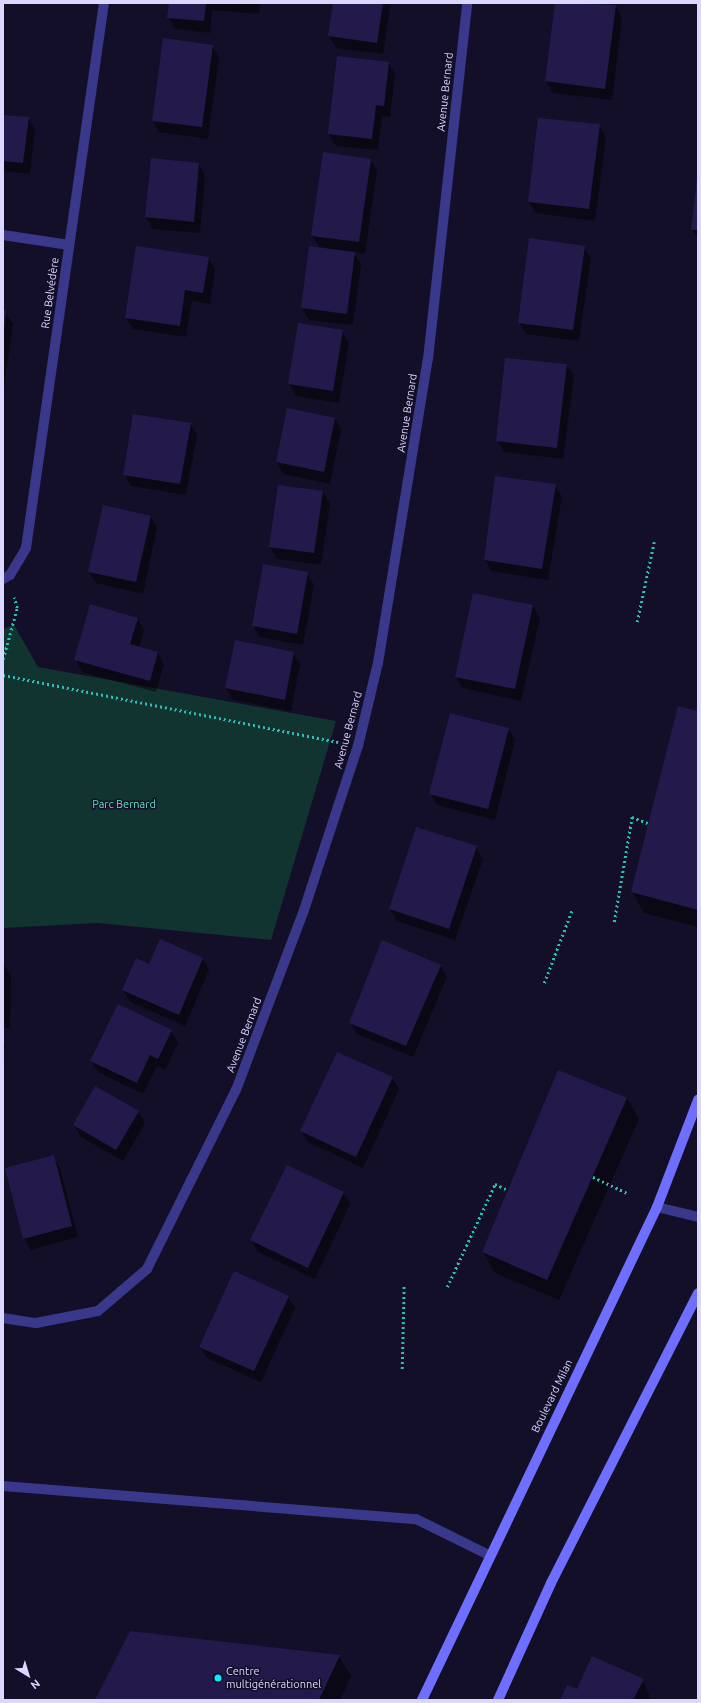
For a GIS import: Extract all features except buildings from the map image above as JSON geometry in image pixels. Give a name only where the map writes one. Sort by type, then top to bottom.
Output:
[{"type":"main road","name":"Boulevard Milan","points":[[422,1700],[489,1555],[657,1207],[698,1100]]},
{"type":"main road","points":[[498,1700],[551,1583],[698,1292]]},
{"type":"street","name":"Rue Belvédère","points":[[6,577],[26,548],[104,3]]},
{"type":"street","name":"Avenue Bernard","points":[[3,1318],[36,1322],[98,1311],[147,1269],[236,1090],[304,910],[358,746],[378,663],[428,358],[467,3]]},
{"type":"street","points":[[3,235],[69,245]]},
{"type":"street","points":[[657,1207],[698,1217]]},
{"type":"street","points":[[3,1486],[416,1519],[489,1555]]},
{"type":"path","points":[[637,622],[654,542]]},
{"type":"path","points":[[3,659],[17,608],[6,577]]},
{"type":"path","points":[[3,675],[358,746]]},
{"type":"path","points":[[614,922],[632,817],[648,823]]},
{"type":"path","points":[[544,983],[572,910]]},
{"type":"path","points":[[593,1177],[628,1193]]},
{"type":"path","points":[[447,1287],[495,1184],[508,1190]]},
{"type":"path","points":[[402,1369],[404,1284]]},
{"type":"green space","name":"Parc Bernard","points":[[14,625],[38,667],[336,721],[271,940],[98,923],[3,928],[3,629]]},
{"type":"place","name":"Centre multigénérationnel","points":[[218,1678]]}]
